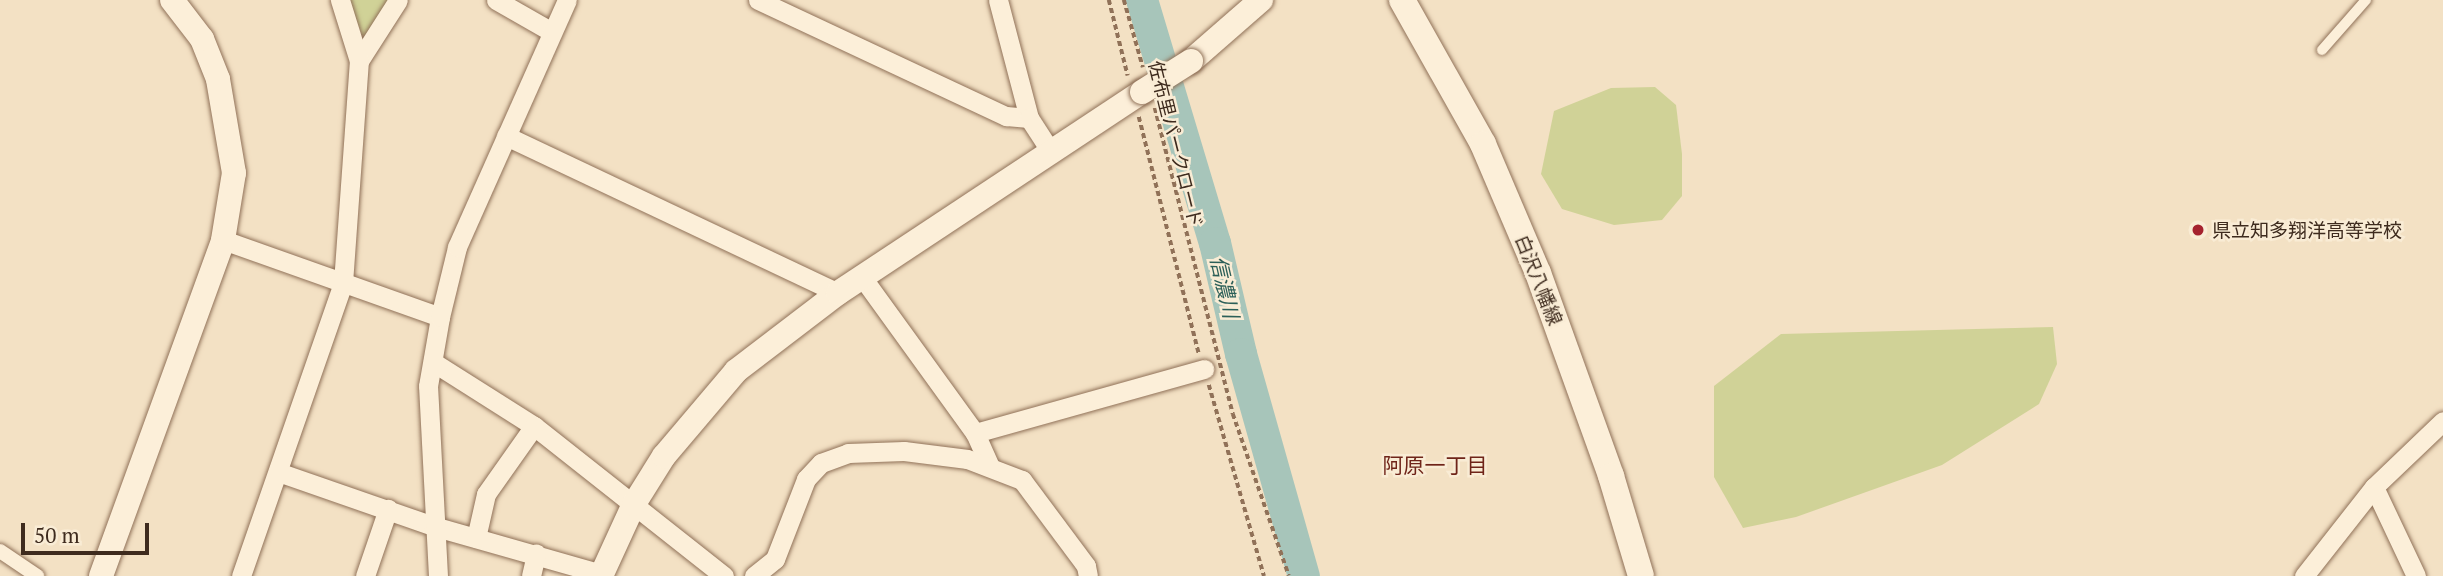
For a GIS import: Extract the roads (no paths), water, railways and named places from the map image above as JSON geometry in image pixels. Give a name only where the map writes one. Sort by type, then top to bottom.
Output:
[{"type":"main road","name":"白沢八幡線","points":[[1402,0],[1483,144],[1538,273],[1612,476],[1641,576]]},
{"type":"street","points":[[101,576],[223,240],[234,173],[225,105],[202,39],[172,0]]},
{"type":"street","points":[[241,576],[343,283],[359,61],[340,0]]},
{"type":"street","points":[[359,61],[398,0]]},
{"type":"street","points":[[496,0],[552,32]]},
{"type":"street","points":[[438,576],[433,526],[428,386],[440,317],[457,247],[567,0]]},
{"type":"street","points":[[758,0],[1006,116],[1028,118]]},
{"type":"street","points":[[998,0],[1028,118],[1050,150]]},
{"type":"street","points":[[278,472],[433,526],[601,575],[634,504],[664,456],[736,371],[838,293],[1050,150],[1191,61],[1261,0]]},
{"type":"street","points":[[506,136],[838,293]]},
{"type":"street","points":[[223,240],[440,317]]},
{"type":"street","points":[[862,277],[975,433],[990,466]]},
{"type":"street","points":[[433,362],[534,426],[724,576]]},
{"type":"street","points":[[975,433],[1204,369]]},
{"type":"street","points":[[2304,576],[2374,487],[2443,421]]},
{"type":"street","points":[[476,538],[486,495],[534,426]]},
{"type":"street","points":[[754,576],[775,559],[806,479],[821,463],[848,453],[904,451],[990,466],[1022,480],[1086,566],[1088,576]]},
{"type":"street","points":[[2374,487],[2416,576]]},
{"type":"street","points":[[365,576],[388,509]]},
{"type":"street","points":[[0,551],[37,576]]},
{"type":"street","points":[[531,576],[536,554]]},
{"type":"lane","points":[[2322,50],[2366,0]]},
{"type":"waterway","name":"信濃川","points":[[1142,0],[1215,243],[1241,354],[1304,576]]},
{"type":"place","name":"県立知多翔洋高等学校","points":[[2198,230]]},
{"type":"district","name":"阿原一丁目","points":[[1435,465]]}]
